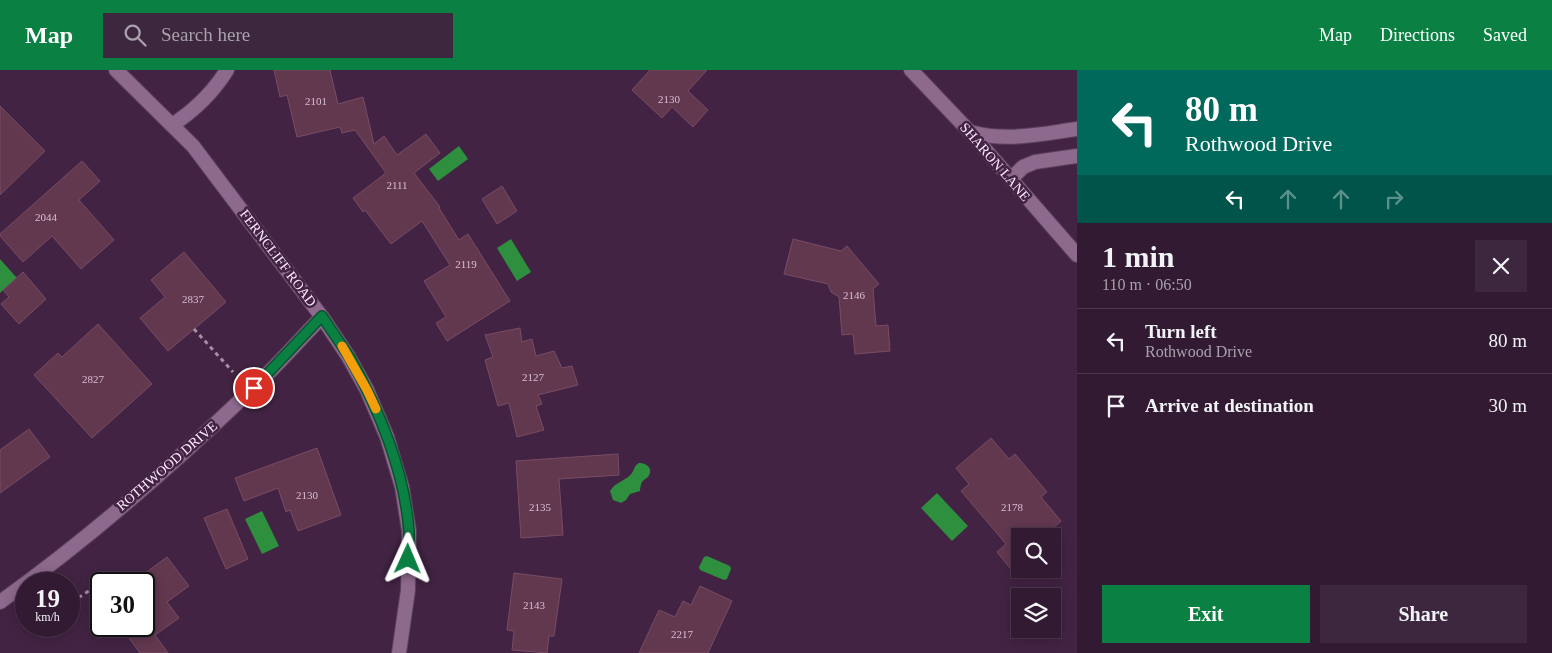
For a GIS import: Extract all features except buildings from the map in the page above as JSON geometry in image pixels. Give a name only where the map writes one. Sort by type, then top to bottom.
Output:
[{"type":"street","name":"FERNCLIFF ROAD","points":[[116,70],[193,146],[322,316],[367,390],[387,436],[402,487],[409,531],[408,590],[400,653]]},
{"type":"street","points":[[172,125],[203,102],[217,86],[226,70]]},
{"type":"street","name":"SHARON LANE","points":[[911,70],[970,132],[1077,255]]},
{"type":"street","points":[[970,132],[986,136],[1012,138],[1077,128]]},
{"type":"street","points":[[1011,179],[1023,167],[1035,162],[1077,156]]},
{"type":"street","name":"ROTHWOOD DRIVE","points":[[0,602],[46,568],[152,481],[254,388],[322,316]]},
{"type":"path","points":[[194,329],[233,372]]},
{"type":"shaded area","points":[[459,146],[468,159],[438,181],[429,169]]},
{"type":"shaded area","points":[[511,239],[531,272],[517,281],[497,248]]},
{"type":"shaded area","points":[[0,259],[17,278],[0,293]]},
{"type":"shaded area","points":[[639,463],[647,465],[650,469],[650,474],[643,481],[640,491],[630,494],[621,503],[613,500],[610,491],[630,476],[635,466]]},
{"type":"shaded area","points":[[937,493],[968,526],[952,541],[921,508]]},
{"type":"shaded area","points":[[262,511],[279,546],[262,554],[245,519]]},
{"type":"shaded area","points":[[707,556],[730,566],[731,569],[727,579],[724,580],[700,570],[699,567],[704,557]]},
{"type":"slow traffic","points":[[342,346],[376,409]]},
{"type":"route","points":[[254,388],[322,316],[367,390],[387,436],[402,487],[409,531],[408,559]]}]
